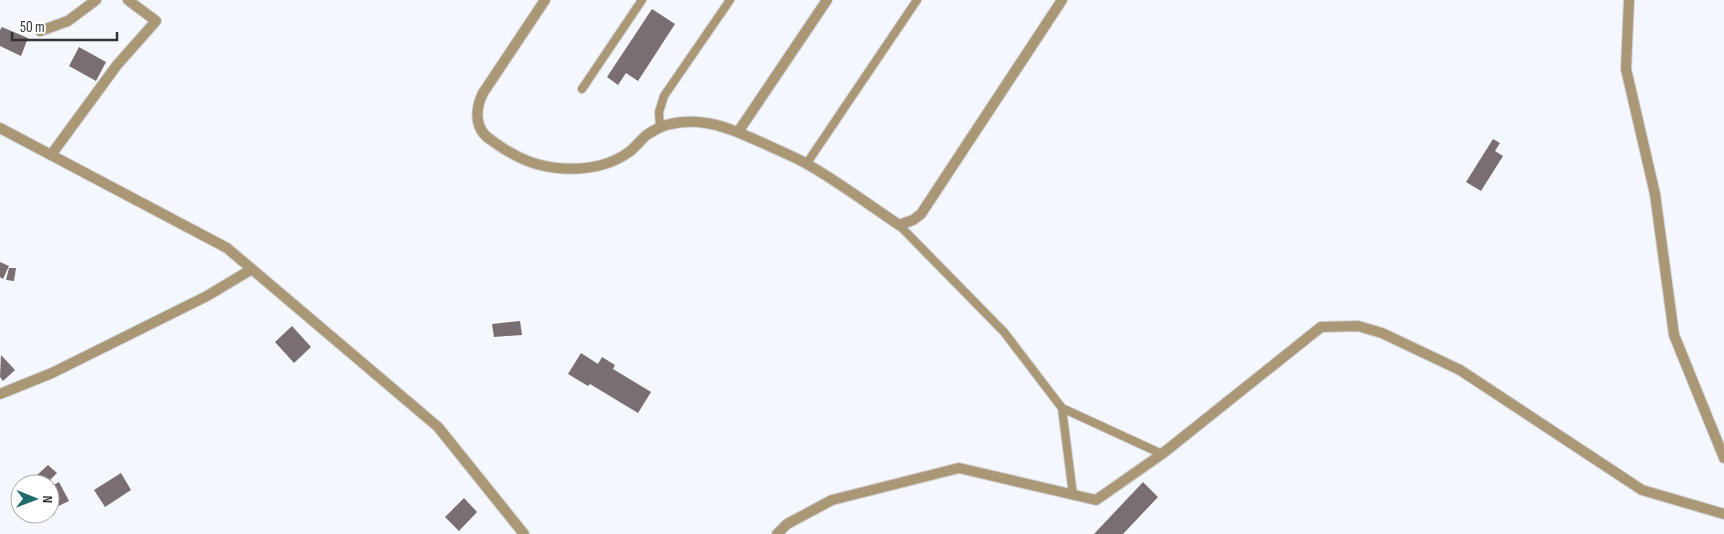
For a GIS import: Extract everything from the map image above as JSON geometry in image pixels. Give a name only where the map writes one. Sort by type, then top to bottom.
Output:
[{"type":"street","points":[[40,31],[68,22],[96,0]]},
{"type":"street","points":[[51,155],[116,65],[156,21],[128,0]]},
{"type":"street","points":[[545,0],[478,102],[479,126],[485,136],[513,155],[547,166],[598,166],[615,160],[629,152],[647,135],[672,122],[704,123],[738,132],[807,164],[899,225],[914,220],[921,214],[1062,0]]},
{"type":"street","points":[[738,132],[826,0]]},
{"type":"street","points":[[1629,0],[1626,69],[1655,194],[1674,335],[1724,458]]},
{"type":"street","points":[[0,128],[227,248],[438,427],[524,534]]},
{"type":"street","points":[[0,394],[52,373],[207,296],[252,270]]},
{"type":"street","points":[[777,534],[786,524],[832,500],[959,468],[1096,500],[1162,454],[1321,327],[1358,326],[1382,333],[1460,370],[1642,490],[1724,514]]},
{"type":"lane","points":[[582,89],[642,0]]},
{"type":"lane","points":[[660,127],[659,112],[664,96],[730,0]]},
{"type":"lane","points":[[807,164],[917,0]]},
{"type":"lane","points":[[899,225],[1004,332],[1062,408],[1162,454]]},
{"type":"lane","points":[[1062,408],[1073,495]]},
{"type":"building","points":[[652,9],[675,24],[638,81],[626,73],[618,85],[607,77]]},
{"type":"building","points":[[2,27],[28,38],[21,56],[0,46],[0,30]]},
{"type":"building","points":[[79,47],[106,62],[96,81],[69,66]]},
{"type":"building","points":[[1493,139],[1500,143],[1495,151],[1503,156],[1481,191],[1466,182]]},
{"type":"building","points":[[0,262],[9,266],[3,279],[0,277]]},
{"type":"building","points":[[9,268],[16,268],[14,281],[6,280]]},
{"type":"building","points":[[520,321],[522,335],[494,337],[492,324]]},
{"type":"building","points":[[292,326],[311,347],[294,363],[275,342]]},
{"type":"building","points":[[581,353],[598,364],[602,357],[615,365],[613,369],[651,392],[638,413],[590,384],[588,386],[568,374]]},
{"type":"building","points":[[1,355],[15,370],[3,381],[0,377]]},
{"type":"building","points":[[48,465],[57,473],[56,474],[38,474]]},
{"type":"building","points":[[121,473],[131,490],[105,507],[94,490]]},
{"type":"building","points":[[1143,482],[1158,497],[1123,534],[1094,534]]},
{"type":"building","points":[[60,484],[69,501],[60,505]]},
{"type":"building","points":[[464,498],[477,512],[459,531],[445,517]]}]
